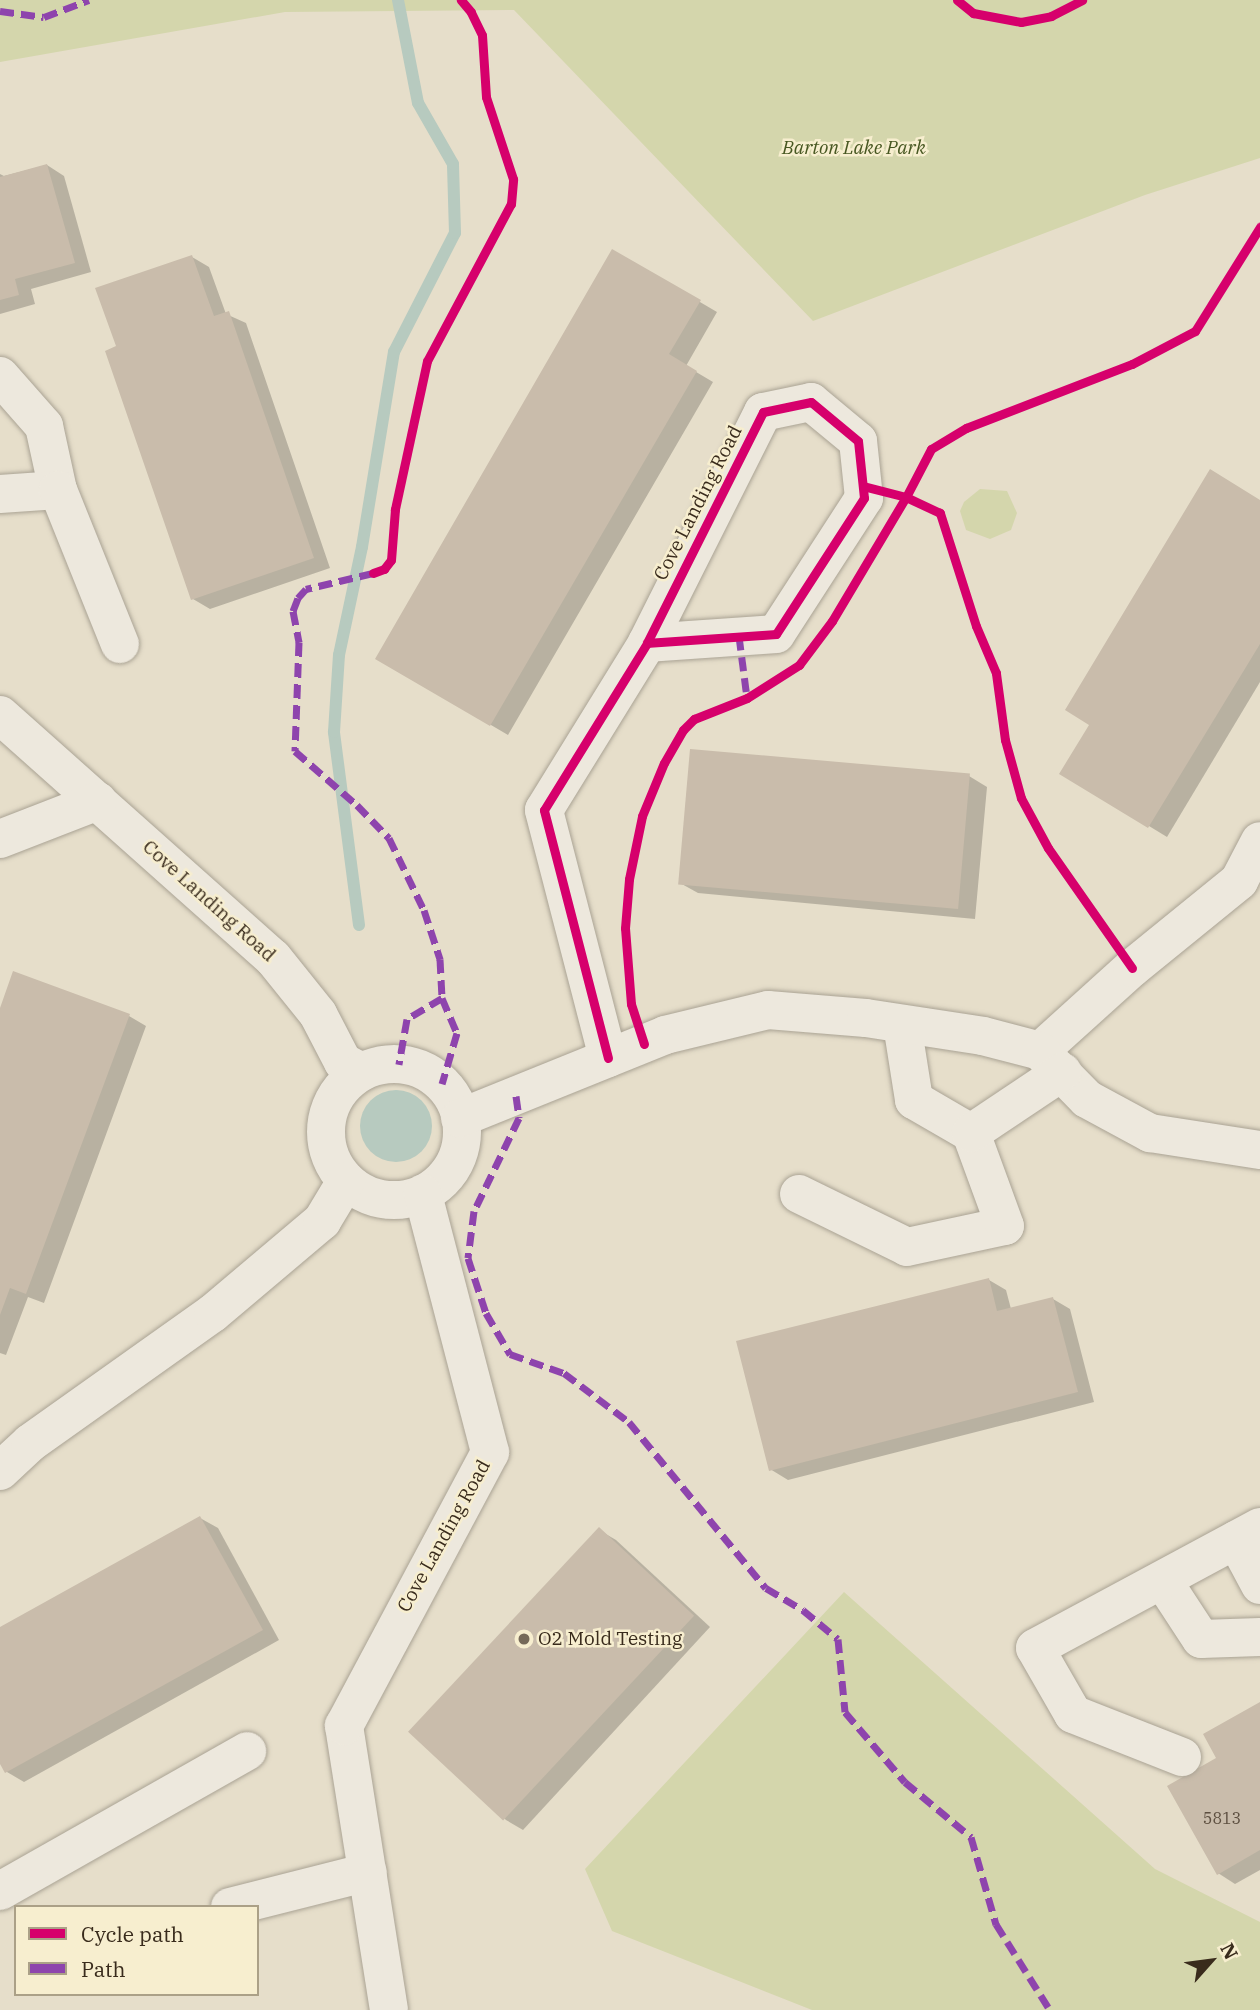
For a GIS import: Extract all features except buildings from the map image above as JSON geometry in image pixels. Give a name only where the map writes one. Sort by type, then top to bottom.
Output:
[{"type":"street","points":[[0,376],[44,426],[58,489],[120,644]]},
{"type":"street","name":"Cove Landing Road","points":[[608,1058],[544,810],[648,643],[763,412],[811,402],[858,441],[864,498],[776,634],[648,643]]},
{"type":"street","points":[[0,494],[58,489]]},
{"type":"street","name":"Cove Landing Road","points":[[0,715],[273,958],[318,1014],[343,1062],[362,1072]]},
{"type":"street","points":[[0,839],[97,801]]},
{"type":"street","points":[[971,1133],[1051,1062],[1132,968],[1245,895],[1239,881],[1260,841]]},
{"type":"street","points":[[460,1118],[665,1035],[768,1010],[902,1024],[983,1036],[1051,1062],[1087,1099],[1150,1133],[1260,1150]]},
{"type":"street","points":[[799,1194],[907,1247],[1004,1226],[971,1133],[914,1100],[902,1024]]},
{"type":"street","points":[[399,1064],[417,1068],[446,1088],[456,1104],[460,1118],[461,1146],[453,1166],[440,1182],[423,1194],[403,1200],[383,1199],[363,1192],[346,1181],[331,1153],[327,1122],[333,1102],[345,1085],[362,1072],[379,1065],[399,1064]]},
{"type":"street","points":[[0,1471],[30,1443],[213,1313],[321,1221],[346,1181]]},
{"type":"street","name":"Cove Landing Road","points":[[389,2010],[344,1726],[490,1452],[423,1194]]},
{"type":"street","points":[[1182,1758],[1073,1714],[1035,1648],[1248,1533],[1260,1585]]},
{"type":"street","points":[[1163,1581],[1201,1639],[1260,1637]]},
{"type":"street","points":[[14,1905],[0,1893],[247,1751]]},
{"type":"street","points":[[238,1905],[368,1872]]},
{"type":"green space","name":"Barton Lake Park","points":[[0,0],[1260,0],[1260,158],[1145,195],[813,321],[514,10],[285,12],[0,62]]},
{"type":"green space","points":[[980,489],[1007,491],[1017,513],[1011,530],[990,539],[966,530],[960,511],[964,502]]},
{"type":"green space","points":[[844,1592],[1155,1869],[1260,1922],[1260,2010],[812,2010],[612,1931],[585,1869]]},
{"type":"shaded area","points":[[396,1090],[416,1096],[426,1106],[432,1126],[426,1146],[416,1156],[396,1162],[376,1156],[366,1146],[360,1126],[366,1106],[376,1096]]},
{"type":"waterway","points":[[359,925],[334,732],[339,655],[362,547],[394,352],[455,233],[453,164],[418,103],[398,0]]},
{"type":"marked path","points":[[0,11],[44,17],[89,0]]},
{"type":"marked path","points":[[373,573],[306,589],[298,598],[293,611],[299,642],[295,751],[357,805],[389,838],[424,910],[440,959],[442,998],[407,1019],[399,1064]]},
{"type":"marked path","points":[[739,636],[747,698]]},
{"type":"marked path","points":[[442,998],[457,1033],[442,1084]]},
{"type":"marked path","points":[[516,1096],[519,1118],[474,1211],[468,1258],[486,1313],[510,1354],[564,1373],[629,1422],[766,1588],[803,1610],[838,1639],[845,1712],[905,1782],[971,1837],[996,1924],[1050,2010]]},
{"type":"cycle path","points":[[373,573],[384,569],[391,560],[395,509],[427,361],[511,204],[513,179],[486,97],[482,35],[471,12],[461,0]]},
{"type":"cycle path","points":[[957,0],[973,13],[1021,22],[1051,16],[1082,0]]},
{"type":"cycle path","points":[[1132,968],[1048,848],[1021,798],[1005,740],[996,673],[976,626],[940,513],[906,497],[931,449],[966,428],[1132,364],[1195,331],[1260,227]]},
{"type":"cycle path","points":[[608,1058],[544,810],[647,643],[776,634],[864,498],[858,441],[811,402],[763,412],[647,643]]},
{"type":"cycle path","points":[[644,1044],[631,1004],[625,928],[629,879],[642,816],[664,763],[683,730],[694,719],[747,698],[799,665],[832,621],[906,497],[863,486]]},
{"type":"place","name":"O2 Mold Testing","points":[[524,1639]]}]
